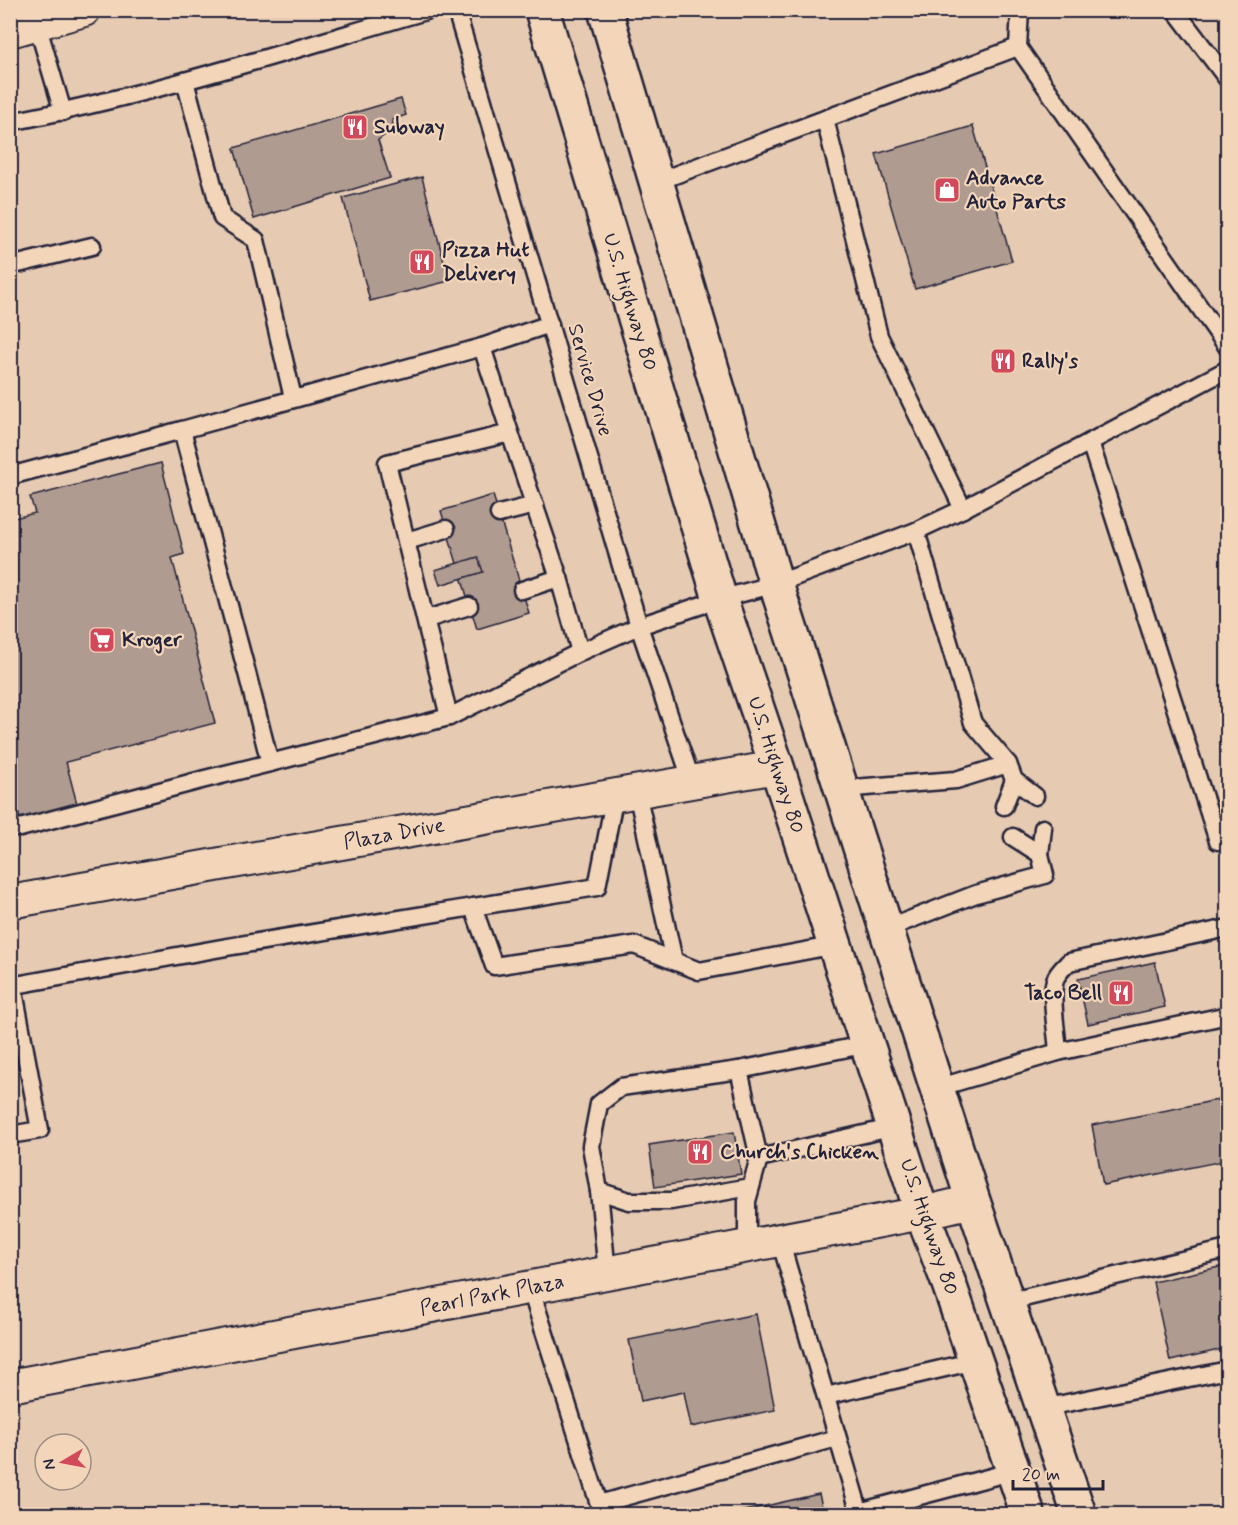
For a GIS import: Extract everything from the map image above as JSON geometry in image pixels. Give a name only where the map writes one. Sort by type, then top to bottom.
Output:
[{"type":"main road","name":"U.S. Highway 80","points":[[542,10],[720,599],[836,945],[922,1213],[949,1284],[1028,1515]]},
{"type":"main road","points":[[605,10],[776,584],[973,1201],[1079,1515]]},
{"type":"street","points":[[25,22],[84,10]]},
{"type":"street","name":"Plaza Drive","points":[[10,902],[777,767]]},
{"type":"street","name":"Pearl Park Plaza","points":[[10,1386],[922,1213],[973,1201]]},
{"type":"lane","points":[[10,122],[129,96],[429,10]]},
{"type":"lane","name":"Service Drive","points":[[456,10],[639,626],[692,782]]},
{"type":"lane","points":[[1020,10],[1018,47],[1227,348]]},
{"type":"lane","points":[[1175,10],[1227,80]]},
{"type":"lane","points":[[25,22],[63,112]]},
{"type":"lane","points":[[656,182],[1018,47]]},
{"type":"lane","points":[[184,81],[222,218],[256,240],[293,398]]},
{"type":"lane","points":[[825,119],[879,336],[963,509]]},
{"type":"lane","points":[[10,266],[92,246]]},
{"type":"lane","points":[[10,476],[482,347],[550,324]]},
{"type":"lane","points":[[482,347],[559,578],[580,652]]},
{"type":"lane","points":[[10,828],[20,828],[205,778],[450,717],[580,652],[639,626],[720,599],[776,584],[916,531],[963,509],[1227,369]]},
{"type":"lane","points":[[182,430],[270,763]]},
{"type":"lane","points":[[450,717],[387,463],[510,433]]},
{"type":"lane","points":[[1090,442],[1218,841],[1227,838]]},
{"type":"lane","points":[[499,514],[535,505]]},
{"type":"lane","points":[[407,541],[446,529]]},
{"type":"lane","points":[[916,531],[973,723],[1011,772],[1035,796]]},
{"type":"lane","points":[[522,590],[559,578]]},
{"type":"lane","points":[[427,619],[469,606]]},
{"type":"lane","points":[[841,789],[956,780],[1011,772]]},
{"type":"lane","points":[[1004,806],[1011,772]]},
{"type":"lane","points":[[626,794],[674,961]]},
{"type":"lane","points":[[10,1135],[40,1130],[11,986],[227,946],[597,887],[626,794]]},
{"type":"lane","points":[[885,929],[976,894],[1045,875],[1040,854],[1043,828]]},
{"type":"lane","points":[[1013,837],[1040,854]]},
{"type":"lane","points":[[473,908],[494,966],[634,945],[699,971],[836,945]]},
{"type":"lane","points":[[1058,1052],[1053,995],[1055,980],[1061,969],[1069,962],[1227,928]]},
{"type":"lane","points":[[937,1088],[1058,1052],[1227,1015]]},
{"type":"lane","points":[[607,1273],[600,1191],[591,1146],[599,1104],[621,1087],[739,1070],[868,1044]]},
{"type":"lane","points":[[739,1070],[759,1158],[747,1201],[747,1246]]},
{"type":"lane","points":[[759,1158],[895,1127]]},
{"type":"lane","points":[[600,1191],[629,1201],[671,1201],[750,1187]]},
{"type":"lane","points":[[780,1240],[859,1513],[1014,1471]]},
{"type":"lane","points":[[1006,1302],[1227,1249]]},
{"type":"lane","points":[[530,1287],[599,1504],[837,1438]]},
{"type":"lane","points":[[826,1396],[975,1361]]},
{"type":"lane","points":[[1043,1408],[1227,1370]]},
{"type":"building","points":[[401,99],[406,115],[392,120],[394,129],[378,140],[390,178],[254,219],[234,148]]},
{"type":"building","points":[[973,126],[1012,261],[915,289],[876,154]]},
{"type":"building","points":[[422,177],[449,281],[370,301],[343,198]]},
{"type":"building","name":"Kroger","points":[[161,463],[184,554],[172,558],[215,723],[66,762],[77,804],[20,819],[10,783],[10,519],[35,513],[30,497]]},
{"type":"building","points":[[493,495],[529,613],[477,629],[441,511]]},
{"type":"building","points":[[478,557],[483,572],[440,585],[435,570]]},
{"type":"building","name":"Taco Bell","points":[[1155,962],[1165,1007],[1088,1024],[1078,979]]},
{"type":"building","points":[[1228,1098],[1228,1160],[1103,1185],[1092,1125]]},
{"type":"building","points":[[734,1132],[741,1174],[655,1187],[649,1145]]},
{"type":"building","points":[[1228,1265],[1228,1348],[1170,1361],[1153,1282]]},
{"type":"building","points":[[756,1314],[775,1410],[691,1427],[684,1392],[641,1401],[629,1340]]},
{"type":"building","points":[[819,1494],[824,1514],[730,1514]]},
{"type":"place","name":"Subway","points":[[355,127]]},
{"type":"place","name":"Advance Auto Parts","points":[[947,190]]},
{"type":"place","name":"Pizza Hut Delivery","points":[[422,262]]},
{"type":"place","name":"Rally's","points":[[1003,361]]},
{"type":"place","name":"Kroger","points":[[102,640]]},
{"type":"place","name":"Taco Bell","points":[[1121,993]]},
{"type":"place","name":"Church's Chicken","points":[[700,1152]]}]
